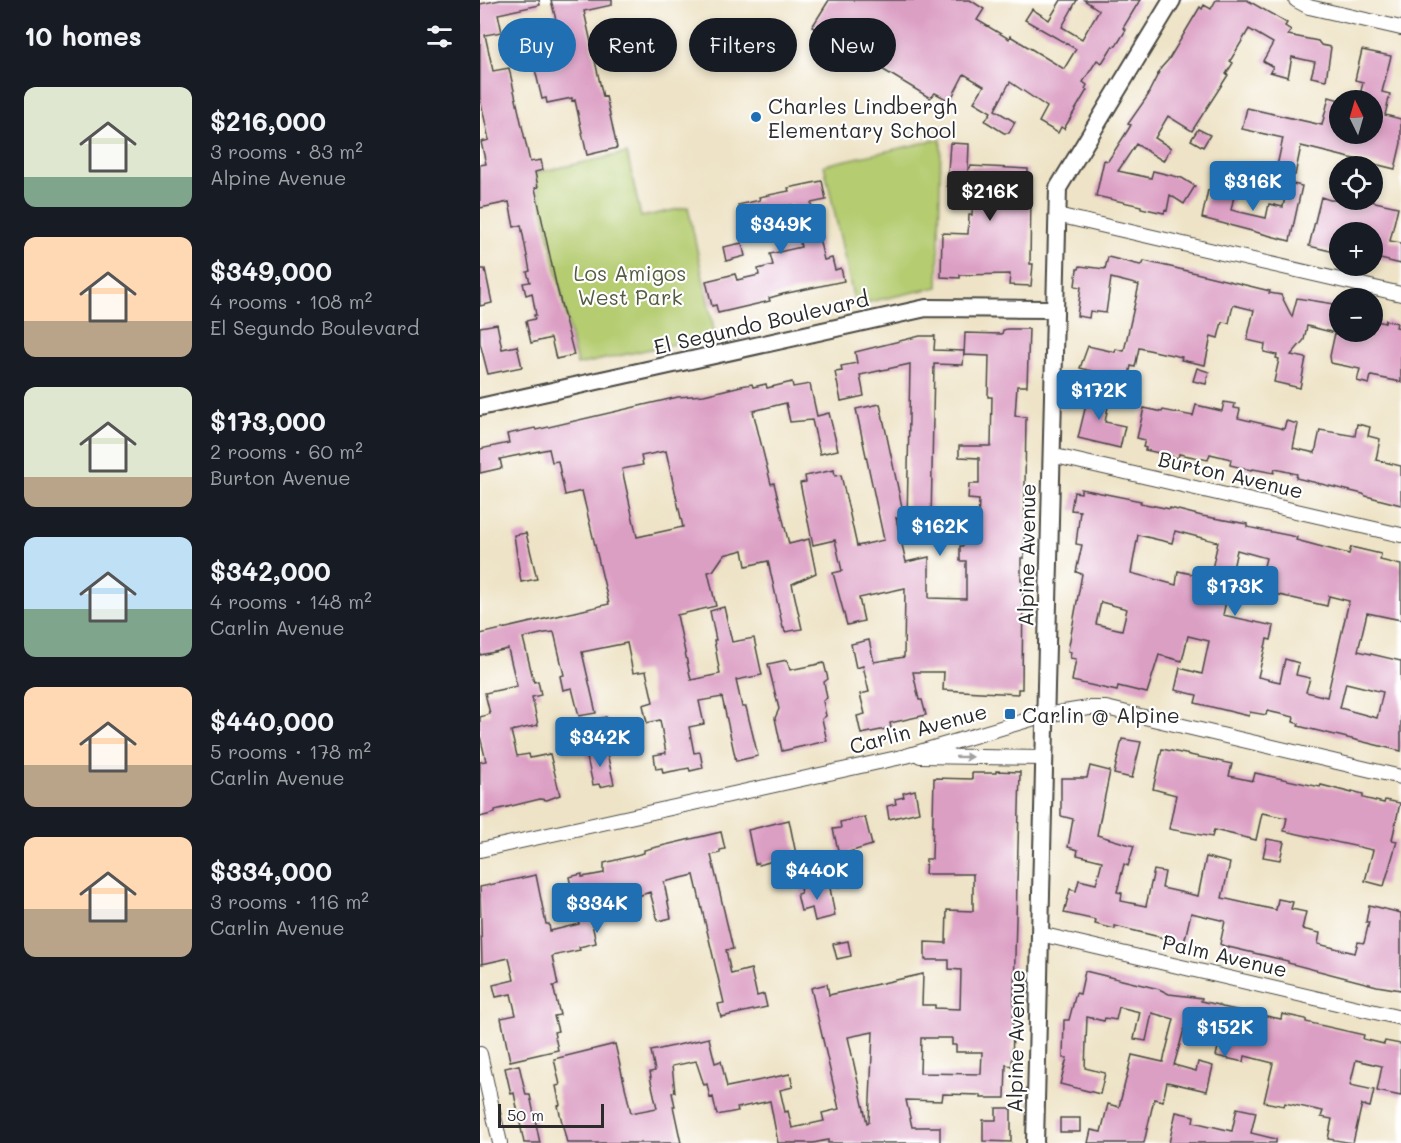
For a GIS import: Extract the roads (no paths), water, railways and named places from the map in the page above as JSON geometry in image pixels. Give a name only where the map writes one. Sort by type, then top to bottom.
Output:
[{"type":"street","name":"Alpine Avenue","points":[[1035,1143],[1059,184],[1172,0]]},
{"type":"street","points":[[1296,0],[1309,7],[1401,28]]},
{"type":"street","points":[[1057,215],[1401,294]]},
{"type":"street","name":"El Segundo Boulevard","points":[[480,407],[926,308],[1055,309]]},
{"type":"street","name":"Burton Avenue","points":[[1051,455],[1401,535]]},
{"type":"street","name":"Carlin Avenue","points":[[480,850],[906,756],[1045,715],[1089,708],[1106,708],[1401,777]]},
{"type":"street","points":[[906,756],[1044,758]]},
{"type":"street","name":"Palm Avenue","points":[[1040,934],[1401,1018]]},
{"type":"street","points":[[480,1054],[500,1143]]},
{"type":"place","name":"Charles Lindbergh Elementary School","points":[[756,117]]},
{"type":"place","name":"Carlin @ Alpine","points":[[1010,714]]},
{"type":"park label","name":"Los Amigos West Park","points":[[630,284]]}]
